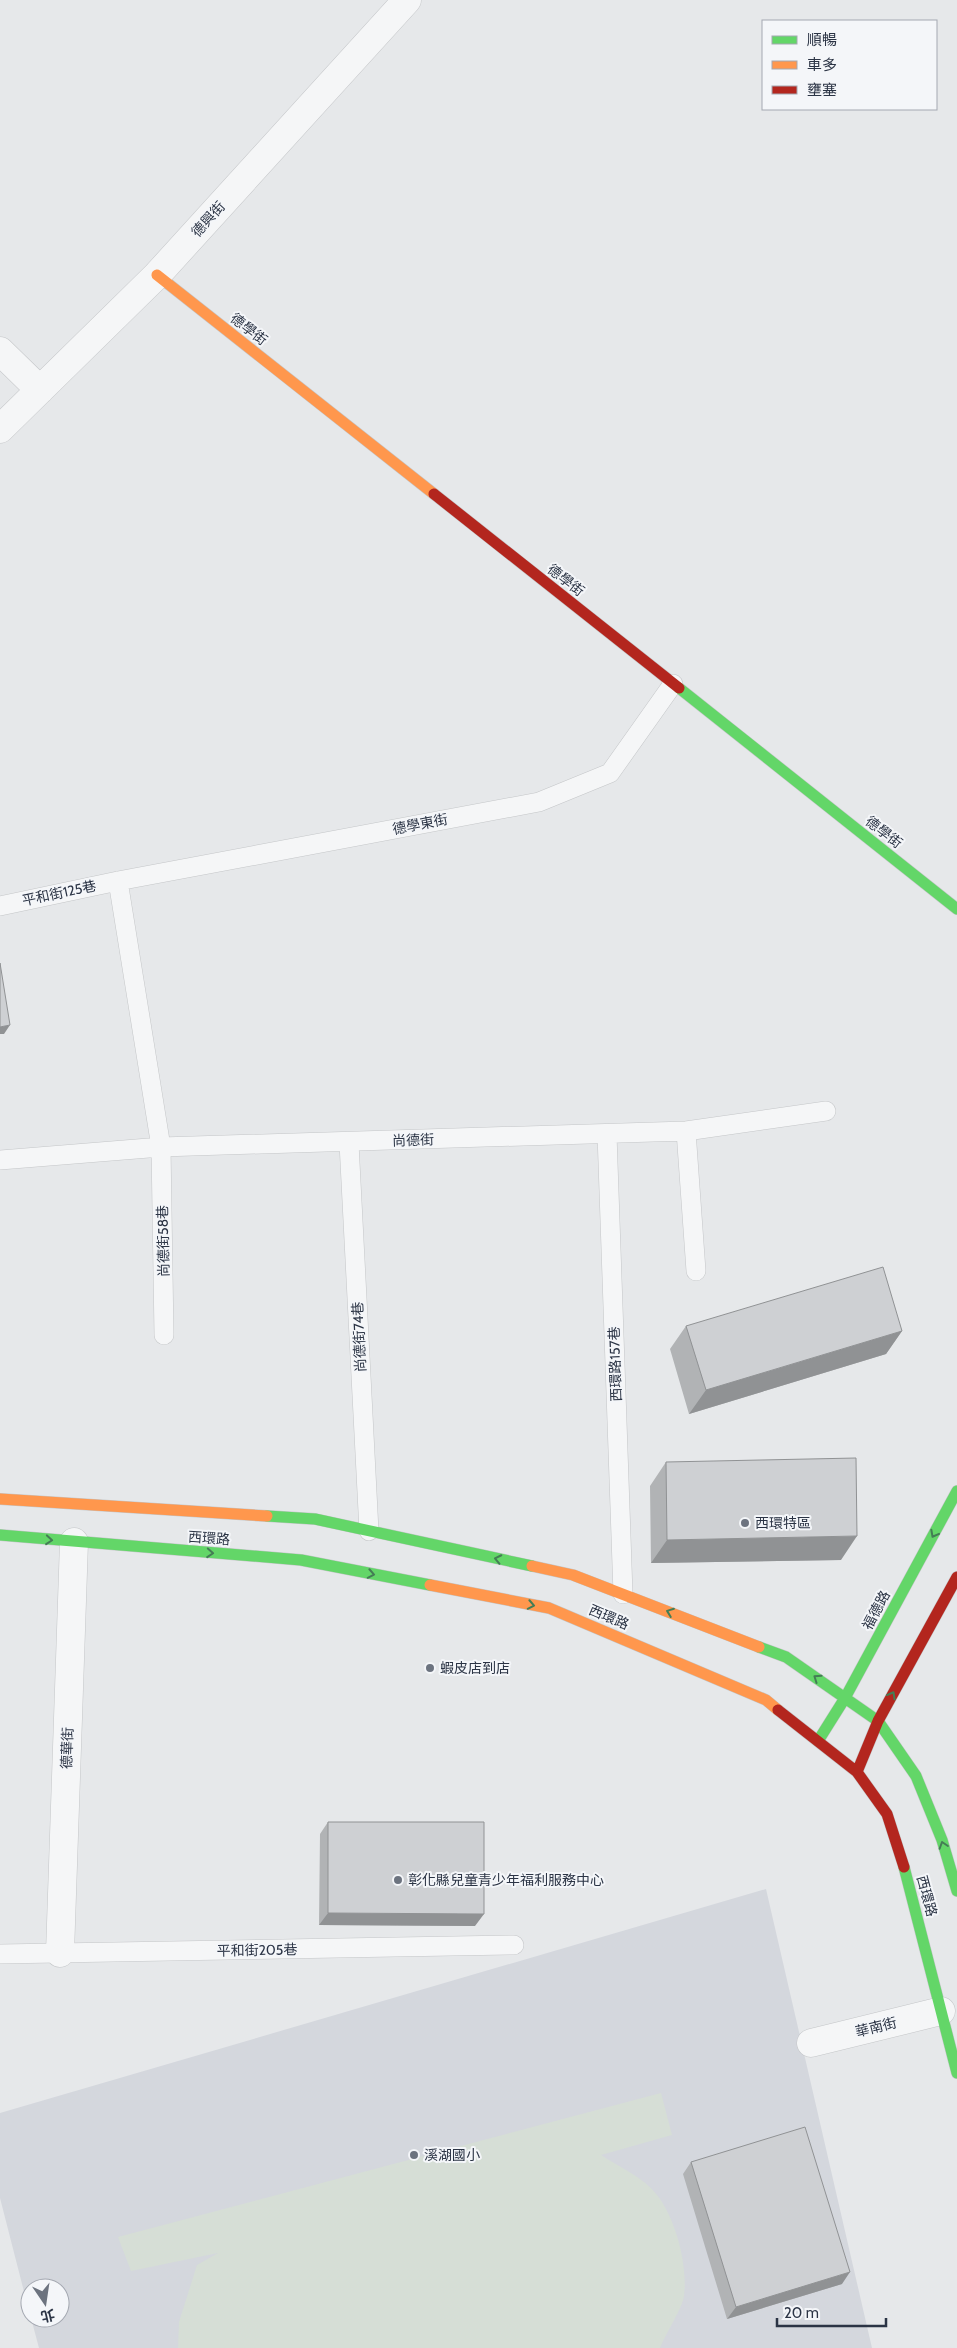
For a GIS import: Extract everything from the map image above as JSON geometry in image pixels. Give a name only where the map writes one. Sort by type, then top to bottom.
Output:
[{"type":"main road","name":"德學街","points":[[157,275],[957,909]]},
{"type":"main road","name":"福德路","points":[[818,1741],[845,1698],[957,1491]]},
{"type":"main road","name":"西環路","points":[[0,1499],[315,1519],[573,1575],[786,1657],[878,1722],[916,1776],[942,1840],[957,1891]]},
{"type":"main road","name":"西環路","points":[[0,1535],[301,1560],[549,1608],[766,1700],[857,1772],[887,1814],[905,1871],[957,2073]]},
{"type":"main road","points":[[857,1772],[878,1722],[957,1577]]},
{"type":"street","name":"德興街","points":[[0,428],[157,275],[407,0]]},
{"type":"street","points":[[0,351],[40,390]]},
{"type":"street","name":"德華街","points":[[60,1953],[74,1542]]},
{"type":"street","name":"華南街","points":[[811,2042],[941,2011]]},
{"type":"lane","name":"德學東街","points":[[118,881],[539,802],[610,773],[673,684]]},
{"type":"lane","name":"平和街125巷","points":[[0,906],[118,881]]},
{"type":"lane","name":"尚德街58巷","points":[[118,881],[161,1147],[164,1336]]},
{"type":"lane","name":"尚德街","points":[[0,1160],[161,1147],[686,1131],[826,1111]]},
{"type":"lane","points":[[686,1131],[696,1271]]},
{"type":"lane","name":"西環路157巷","points":[[607,1134],[623,1594]]},
{"type":"lane","name":"尚德街74巷","points":[[349,1142],[369,1531]]},
{"type":"lane","name":"平和街205巷","points":[[0,1954],[514,1945]]},
{"type":"shaded area","name":"溪湖國小","points":[[766,1889],[872,2348],[39,2348],[34,2328],[70,2328],[70,2278],[21,2278],[0,2198],[0,2113]]},
{"type":"shaded area","points":[[661,2093],[672,2135],[601,2155],[645,2183],[657,2195],[670,2217],[679,2243],[684,2271],[684,2296],[681,2307],[660,2348],[178,2348],[179,2322],[197,2265],[218,2253],[131,2271],[118,2237]]},
{"type":"building","points":[[0,963],[10,1025],[0,1027]]},
{"type":"building","points":[[883,1267],[902,1331],[706,1390],[686,1326]]},
{"type":"building","name":"西環特區","points":[[856,1458],[857,1536],[667,1540],[666,1462]]},
{"type":"building","name":"彰化縣兒童青少年福利服務中心","points":[[328,1822],[484,1822],[484,1914],[328,1913]]},
{"type":"building","points":[[805,2127],[850,2272],[736,2307],[691,2162]]},
{"type":"traffic: fast","points":[[679,688],[957,909]]},
{"type":"traffic: fast","points":[[818,1741],[845,1698],[957,1491]]},
{"type":"traffic: fast","points":[[267,1516],[315,1519],[532,1566]]},
{"type":"traffic: fast","points":[[0,1535],[301,1560],[430,1585]]},
{"type":"traffic: fast","points":[[759,1647],[786,1657],[878,1721],[916,1776],[942,1840],[957,1891]]},
{"type":"traffic: fast","points":[[904,1867],[957,2073]]},
{"type":"traffic: slow","points":[[157,275],[434,494]]},
{"type":"traffic: slow","points":[[0,1499],[267,1516]]},
{"type":"traffic: slow","points":[[532,1566],[573,1575],[759,1647]]},
{"type":"traffic: slow","points":[[430,1585],[549,1608],[766,1700],[778,1710]]},
{"type":"traffic: jam","points":[[434,494],[679,688]]},
{"type":"traffic: jam","points":[[857,1772],[878,1721],[957,1577]]},
{"type":"traffic: jam","points":[[778,1710],[857,1772],[887,1814],[904,1867]]},
{"type":"place","name":"西環特區","points":[[745,1523]]},
{"type":"place","name":"蝦皮店到店","points":[[430,1668]]},
{"type":"place","name":"彰化縣兒童青少年福利服務中心","points":[[398,1880]]},
{"type":"place","name":"溪湖國小","points":[[414,2155]]}]
